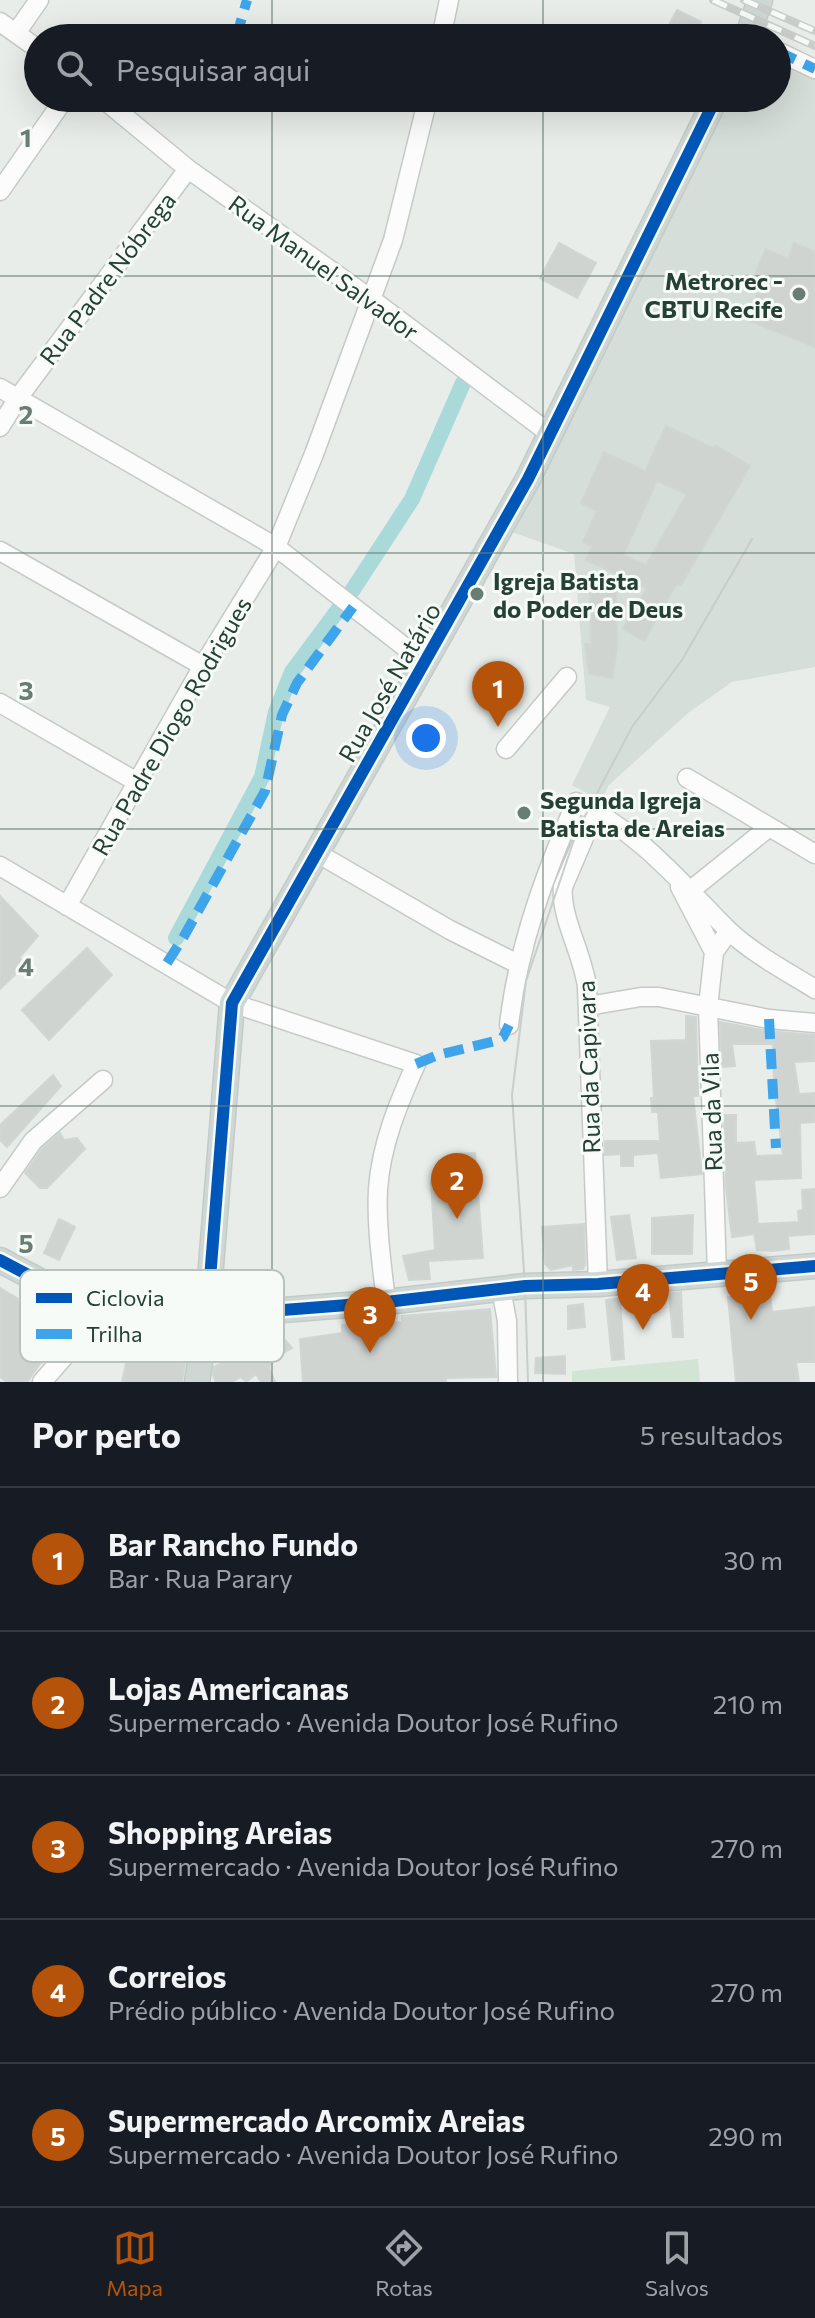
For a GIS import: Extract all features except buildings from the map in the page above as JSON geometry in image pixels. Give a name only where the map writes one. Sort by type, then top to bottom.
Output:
[{"type":"main road","points":[[752,24],[760,0]]},
{"type":"main road","name":"Rua José Natário","points":[[211,1270],[232,1003],[528,479],[709,112]]},
{"type":"main road","points":[[0,1260],[20,1271]]},
{"type":"main road","points":[[284,1310],[525,1286],[598,1284],[815,1266]]},
{"type":"main road","name":"Rua José Natário","points":[[197,1382],[200,1362]]},
{"type":"street","points":[[16,33],[39,0]]},
{"type":"street","points":[[444,24],[449,0]]},
{"type":"street","points":[[0,22],[24,39]]},
{"type":"street","points":[[791,58],[815,69]]},
{"type":"street","points":[[0,191],[55,112]]},
{"type":"street","name":"Rua Manuel Salvador","points":[[119,112],[188,169],[371,299],[549,433]]},
{"type":"street","name":"Rua Padre Diogo Rodrigues","points":[[67,906],[203,666],[276,547],[393,240],[425,112]]},
{"type":"street","name":"Rua Padre Nóbrega","points":[[0,427],[18,398],[188,169]]},
{"type":"street","points":[[0,388],[276,547],[424,662]]},
{"type":"street","points":[[1,554],[203,666]]},
{"type":"street","points":[[506,749],[567,677]]},
{"type":"street","points":[[0,703],[137,782]]},
{"type":"street","points":[[687,778],[815,854]]},
{"type":"street","points":[[509,1025],[518,964],[530,921],[552,857],[576,802],[649,850],[729,931],[815,989]]},
{"type":"street","name":"Rua da Capivara","points":[[595,812],[563,887],[562,899],[585,973],[598,1284]]},
{"type":"street","points":[[691,890],[768,828]]},
{"type":"street","points":[[317,853],[450,930],[518,964]]},
{"type":"street","points":[[0,866],[232,1003],[416,1064],[396,1110],[378,1188],[386,1302]]},
{"type":"street","points":[[672,871],[714,952]]},
{"type":"street","name":"Rua da Vila","points":[[717,1273],[708,1007],[714,952],[729,931]]},
{"type":"street","points":[[588,1006],[659,997],[769,1019],[815,1023]]},
{"type":"street","points":[[0,1188],[33,1141],[103,1080]]},
{"type":"street","points":[[501,1289],[507,1321],[508,1382]]},
{"type":"street","points":[[42,1382],[59,1362]]},
{"type":"shaded area","points":[[791,64],[815,75],[815,667],[732,682],[688,713],[609,785],[601,801],[572,785],[610,707],[586,700],[574,554],[509,531],[722,112],[791,112]]},
{"type":"green space","points":[[698,1359],[700,1382],[572,1382],[572,1371]]},
{"type":"waterway","points":[[352,591],[412,499],[463,383]]},
{"type":"waterway","points":[[176,938],[262,777],[276,712],[292,672],[344,602]]},
{"type":"tram line","points":[[528,1382],[512,1095],[526,981],[577,831],[632,727],[682,660],[752,539]]},
{"type":"railway","points":[[713,0],[766,24]]},
{"type":"railway","points":[[744,0],[815,31]]},
{"type":"railway","points":[[791,35],[815,46]]},
{"type":"marked path","points":[[240,24],[247,0]]},
{"type":"marked path","points":[[791,58],[815,69]]},
{"type":"marked path","points":[[167,963],[265,791],[282,715],[297,683],[353,607]]},
{"type":"marked path","points":[[769,1019],[776,1148]]},
{"type":"marked path","points":[[416,1064],[438,1055],[495,1041],[503,1037],[509,1025]]},
{"type":"cycle path","points":[[211,1270],[232,1003],[528,479],[709,112]]},
{"type":"cycle path","points":[[0,1260],[20,1271]]},
{"type":"cycle path","points":[[284,1310],[525,1286],[598,1284],[815,1266]]},
{"type":"place","name":"Metrorec - CBTU Recife","points":[[799,294]]},
{"type":"place","name":"Igreja Batista do Poder de Deus","points":[[477,594]]},
{"type":"place","name":"Bar Rancho Fundo","points":[[498,727]]},
{"type":"place","name":"Segunda Igreja Batista de Areias","points":[[524,813]]},
{"type":"place","name":"Lojas Americanas","points":[[457,1219]]},
{"type":"place","name":"Supermercado Arcomix Areias","points":[[751,1320]]},
{"type":"place","name":"Correios","points":[[643,1330]]},
{"type":"place","name":"Shopping Areias","points":[[370,1353]]}]
